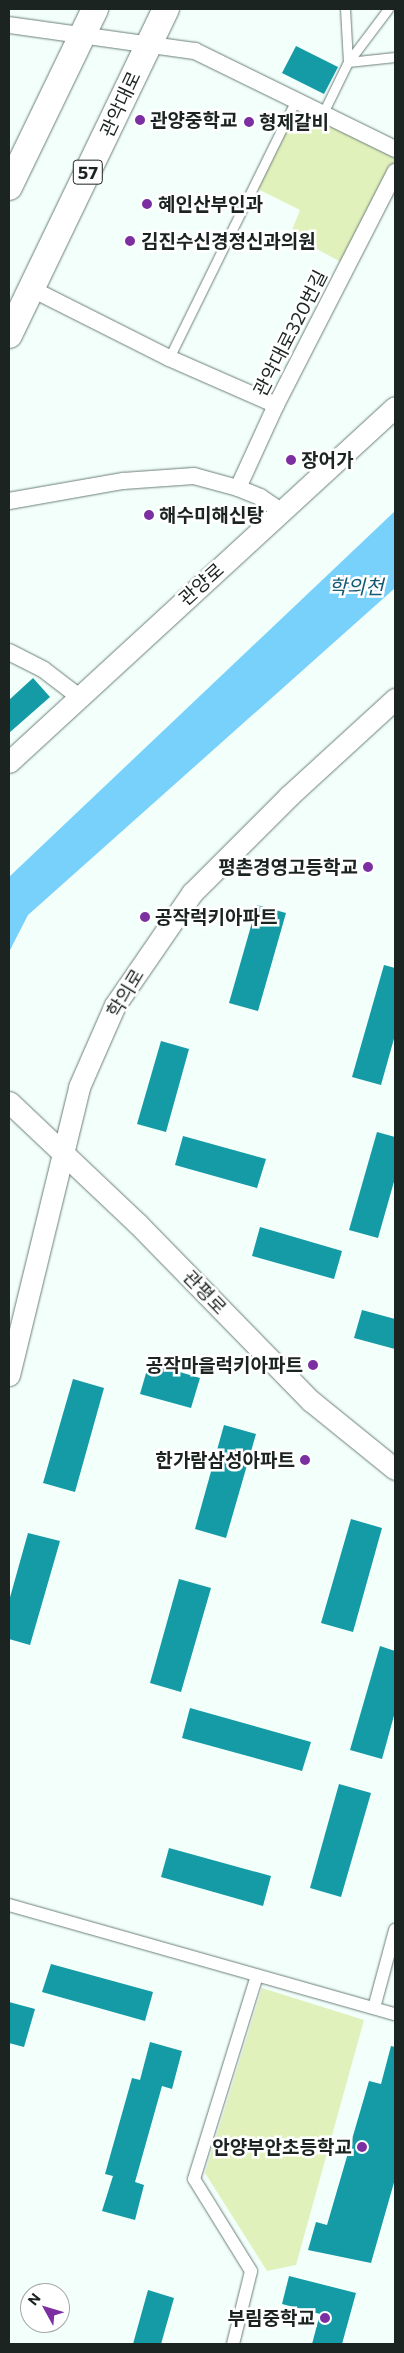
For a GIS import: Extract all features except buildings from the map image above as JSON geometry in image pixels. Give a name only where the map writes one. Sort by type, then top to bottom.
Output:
[{"type":"main road","points":[[9,187],[95,9]]},
{"type":"main road","name":"관악대로","points":[[9,334],[166,9]]},
{"type":"street","points":[[9,24],[83,33],[147,46],[195,52],[395,149]]},
{"type":"street","name":"관악대로320번길","points":[[238,488],[276,405],[395,172]]},
{"type":"street","points":[[32,289],[169,358],[276,405]]},
{"type":"street","name":"관양로","points":[[10,762],[78,696],[395,407]]},
{"type":"street","points":[[9,501],[123,481],[194,476],[238,488],[260,497],[281,511]]},
{"type":"street","points":[[9,652],[44,670],[78,696]]},
{"type":"street","name":"학의로","points":[[9,1375],[79,1087],[115,1005],[192,893],[289,796],[395,699]]},
{"type":"street","name":"관평로","points":[[13,1107],[138,1224],[311,1401],[395,1470]]},
{"type":"street","points":[[9,1905],[395,2014]]},
{"type":"street","points":[[374,2008],[395,1930]]},
{"type":"street","points":[[233,2344],[251,2271],[194,2179],[257,1976]]},
{"type":"lane","points":[[345,9],[348,62]]},
{"type":"lane","points":[[323,113],[348,62],[388,9]]},
{"type":"lane","points":[[348,62],[395,57]]},
{"type":"lane","points":[[169,358],[296,100]]},
{"type":"green space","points":[[296,109],[395,154],[395,164],[343,263],[290,235],[300,210],[258,189]]},
{"type":"green space","points":[[262,1988],[364,2020],[296,2265],[267,2271],[205,2173]]},
{"type":"water","name":"학의천","points":[[395,511],[395,588],[28,915],[9,952],[9,877]]},
{"type":"place","name":"관양중학교","points":[[140,120]]},
{"type":"place","name":"형제갈비","points":[[249,122]]},
{"type":"place","name":"혜인산부인과","points":[[147,204]]},
{"type":"place","name":"김진수신경정신과의원","points":[[130,241]]},
{"type":"place","name":"장어가","points":[[291,460]]},
{"type":"place","name":"해수미해신탕","points":[[149,515]]},
{"type":"place","name":"평촌경영고등학교","points":[[368,867]]},
{"type":"place","name":"공작럭키아파트","points":[[145,917]]},
{"type":"place","name":"공작마을럭키아파트","points":[[313,1365]]},
{"type":"place","name":"한가람삼성아파트","points":[[305,1460]]},
{"type":"place","name":"안양부안초등학교","points":[[362,2147]]},
{"type":"place","name":"부림중학교","points":[[325,2318]]}]
